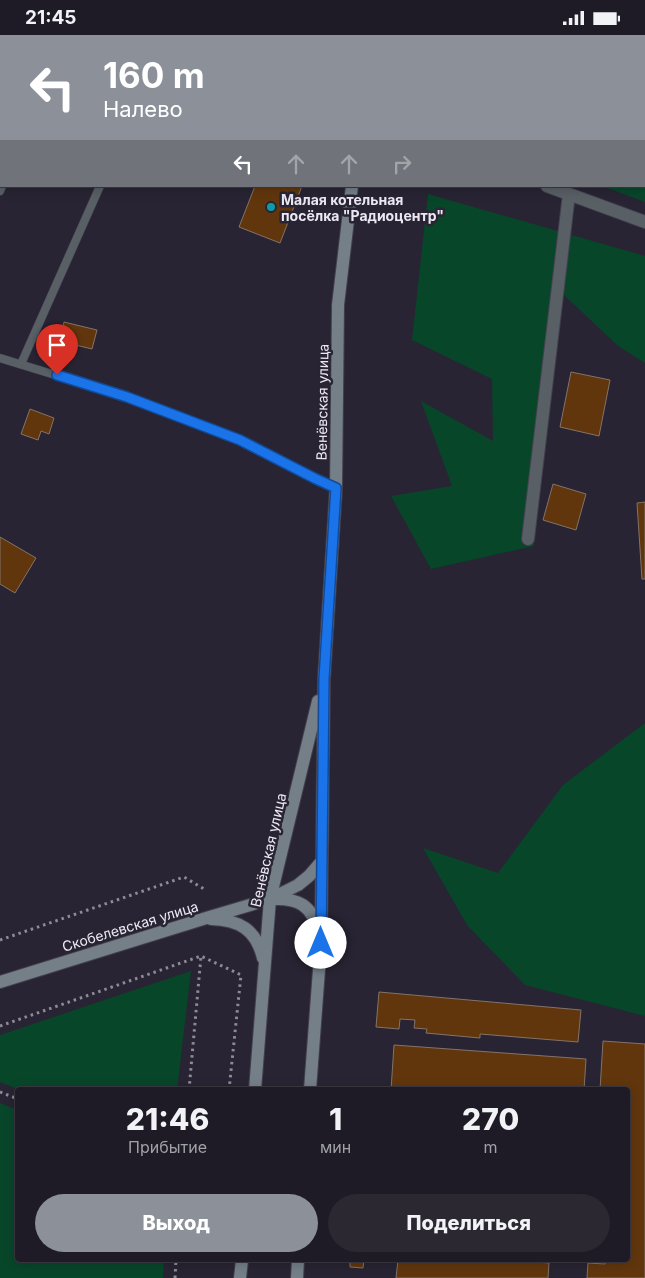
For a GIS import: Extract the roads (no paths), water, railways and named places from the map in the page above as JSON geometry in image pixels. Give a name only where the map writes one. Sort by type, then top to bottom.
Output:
[{"type":"street","name":"Венёвская улица","points":[[310,1087],[321,943],[324,679],[336,488],[338,305],[352,187]]},
{"type":"street","points":[[550,187],[645,222]]},
{"type":"street","points":[[528,539],[569,194]]},
{"type":"street","name":"Венёвская улица","points":[[254,1087],[270,899],[324,679]]},
{"type":"street","points":[[270,899],[298,885],[322,861]]},
{"type":"street","points":[[270,899],[292,899],[303,905],[313,914],[321,943]]},
{"type":"street","name":"Скобелевская улица","points":[[0,982],[270,899]]},
{"type":"street","points":[[203,919],[233,921],[243,927],[252,934],[260,945],[264,963]]},
{"type":"street","points":[[240,1278],[242,1262]]},
{"type":"street","points":[[297,1278],[298,1262]]},
{"type":"lane","points":[[21,365],[100,187]]},
{"type":"lane","points":[[0,358],[127,397],[240,440],[336,488]]},
{"type":"place","name":"Малая котельная посёлка \"Радиоцентр\"","points":[[271,207]]}]
